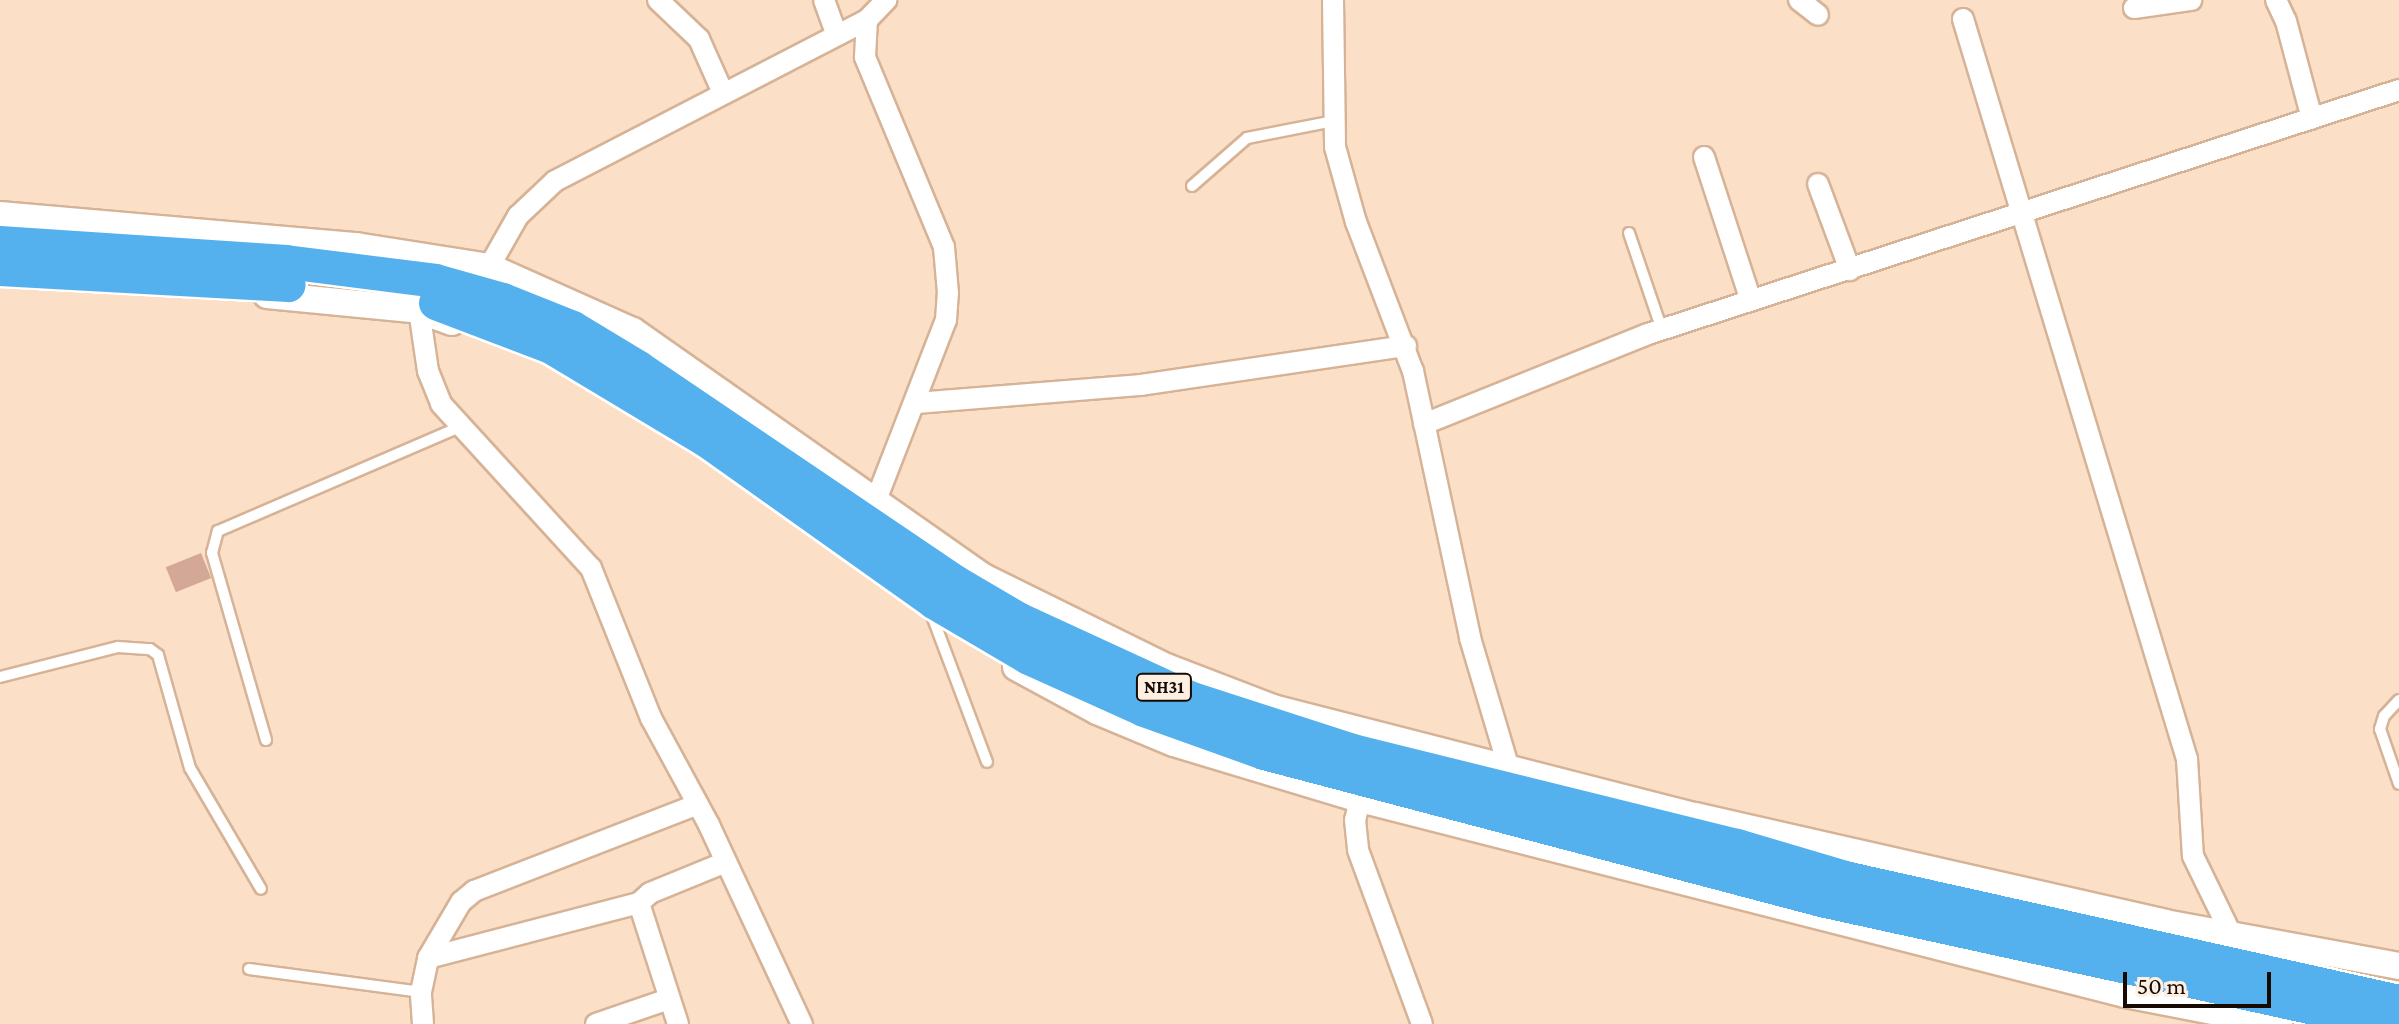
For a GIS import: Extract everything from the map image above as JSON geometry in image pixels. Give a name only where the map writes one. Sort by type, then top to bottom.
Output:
[{"type":"highway","name":"NH31","points":[[0,243],[286,262],[436,281],[503,300],[573,328],[639,368],[994,605],[1066,644],[1192,699],[1353,751],[1737,846],[1845,878],[2399,1002]]},
{"type":"highway","name":"NH31","points":[[0,269],[318,287],[428,300],[551,347],[709,442],[934,602],[1029,658],[1144,710],[1278,757],[1821,900],[2387,1024]]},
{"type":"street","points":[[658,0],[699,39],[723,93]]},
{"type":"street","points":[[824,0],[837,35]]},
{"type":"street","points":[[489,267],[518,216],[555,181],[867,20],[886,0]]},
{"type":"street","points":[[1333,0],[1334,121],[1348,199],[1406,346],[1470,638],[1509,769]]},
{"type":"street","points":[[1799,0],[1818,15]]},
{"type":"street","points":[[2134,8],[2191,0]]},
{"type":"street","points":[[2276,0],[2286,21],[2312,119]]},
{"type":"street","points":[[1963,19],[2020,217],[2187,759],[2193,856],[2230,932]]},
{"type":"street","points":[[857,562],[875,498],[917,403],[946,320],[948,268],[865,57],[862,38],[867,20]]},
{"type":"street","points":[[1424,424],[1662,330],[2020,217],[2399,90]]},
{"type":"street","points":[[1704,157],[1751,301]]},
{"type":"street","points":[[1818,184],[1850,270]]},
{"type":"street","points":[[0,215],[356,246],[489,267],[633,331],[875,498],[981,576],[1166,667],[1273,708],[1509,769],[2165,923],[2230,932],[2399,966]]},
{"type":"street","points":[[0,282],[219,291],[419,310],[537,354],[658,423],[931,613],[1097,711],[1174,743],[1360,799],[2125,994],[2279,1024]]},
{"type":"street","points":[[419,310],[433,388],[462,426],[591,568],[651,718],[709,825],[797,1020]]},
{"type":"street","points":[[917,403],[1126,386],[1406,346]]},
{"type":"street","points":[[1360,799],[1355,820],[1358,850],[1422,1024]]},
{"type":"street","points":[[423,1024],[421,992],[428,958],[461,902],[474,891],[698,804]]},
{"type":"street","points":[[428,958],[639,903],[650,893],[724,859]]},
{"type":"street","points":[[639,903],[678,1024]]},
{"type":"street","points":[[596,1024],[669,999]]},
{"type":"lane","points":[[1192,186],[1247,138],[1334,121]]},
{"type":"lane","points":[[1629,233],[1662,330]]},
{"type":"lane","points":[[266,740],[212,553],[218,531],[462,426]]},
{"type":"lane","points":[[931,613],[987,762]]},
{"type":"lane","points":[[0,677],[118,647],[150,649],[158,655],[190,768],[261,889]]},
{"type":"lane","points":[[2399,700],[2384,716],[2380,729],[2399,784]]},
{"type":"lane","points":[[249,969],[421,992]]},
{"type":"building","points":[[201,553],[211,578],[176,592],[166,567]]}]
